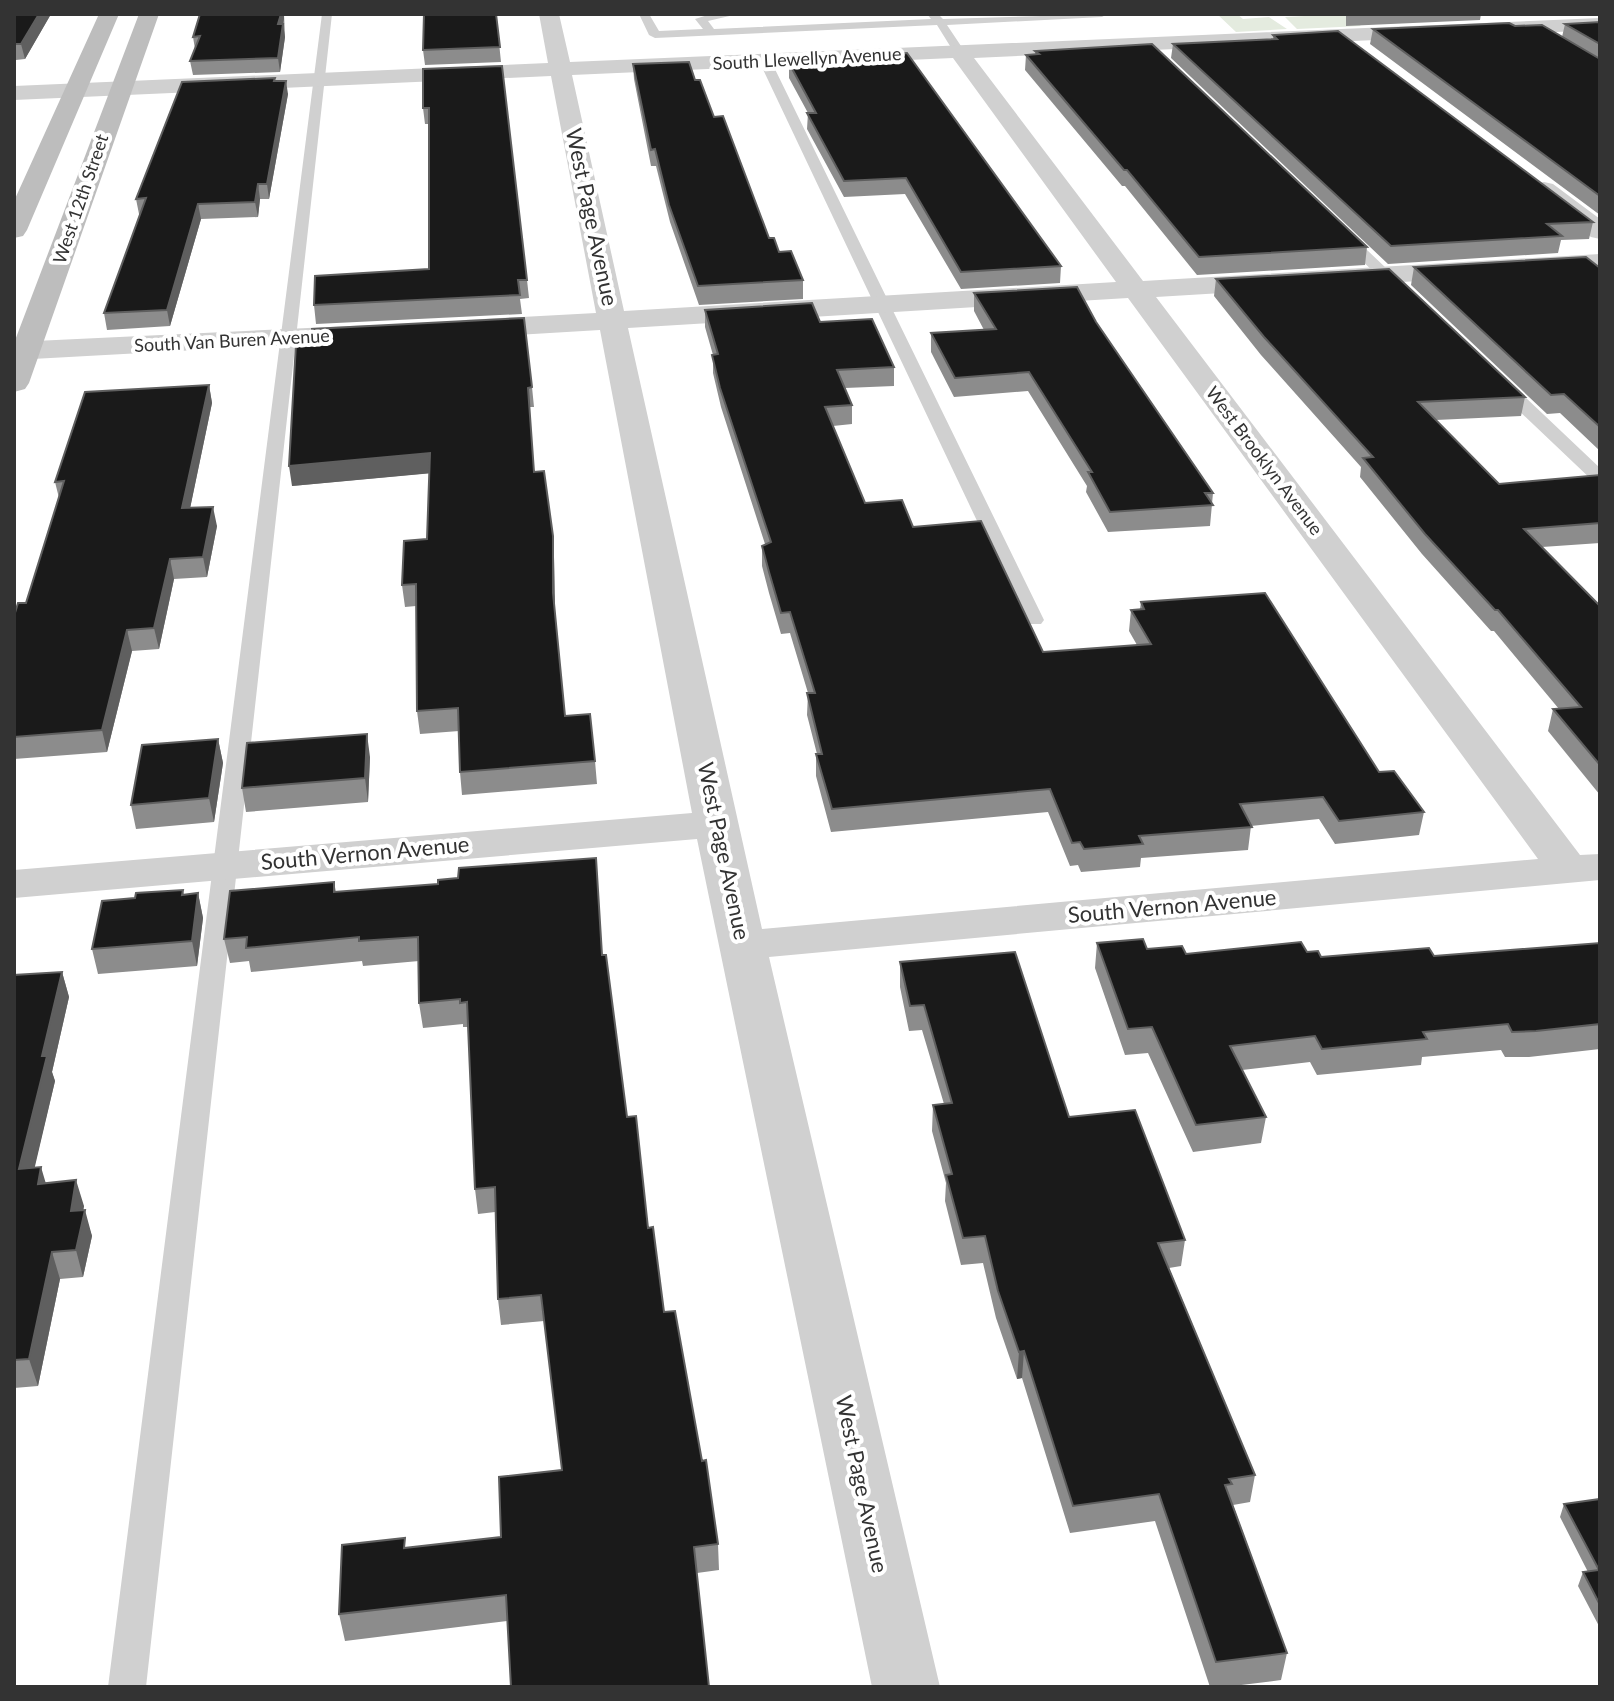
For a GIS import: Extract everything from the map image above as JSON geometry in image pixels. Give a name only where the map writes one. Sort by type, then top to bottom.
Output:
[{"type":"main road","name":"West 12th Street","points":[[14,230],[109,14]]},
{"type":"main road","name":"West 12th Street","points":[[14,383],[21,350],[149,14]]},
{"type":"street","name":"West Page Avenue","points":[[549,14],[716,824],[906,1687]]},
{"type":"street","name":"South Llewellyn Avenue","points":[[14,93],[959,52],[1152,50],[1217,41],[1532,27],[1590,21]]},
{"type":"street","points":[[1199,24],[1217,41]]},
{"type":"street","points":[[1341,35],[1366,54]]},
{"type":"street","name":"West Brooklyn Avenue","points":[[959,52],[1137,290],[1584,869]]},
{"type":"street","points":[[1526,175],[1600,231]]},
{"type":"street","points":[[442,330],[1600,262]]},
{"type":"street","name":"South Van Buren Avenue","points":[[21,350],[395,333]]},
{"type":"street","name":"South Vernon Avenue","points":[[14,884],[716,824]]},
{"type":"street","name":"South Vernon Avenue","points":[[744,945],[1584,869]]},
{"type":"lane","points":[[127,1687],[327,14]]},
{"type":"lane","points":[[644,14],[655,35],[829,27],[936,18],[1102,14]]},
{"type":"lane","points":[[711,32],[700,19],[733,14]]},
{"type":"lane","points":[[820,14],[829,27]]},
{"type":"lane","points":[[766,17],[772,30]]},
{"type":"lane","points":[[936,18],[959,52]]},
{"type":"lane","points":[[1532,27],[1555,41]]},
{"type":"lane","points":[[765,61],[1034,620]]},
{"type":"lane","points":[[1328,220],[1408,296]]},
{"type":"lane","points":[[1487,371],[1600,478]]},
{"type":"shaded area","points":[[1217,14],[1237,14],[1243,19],[1269,17],[1287,29],[1236,32]]},
{"type":"shaded area","points":[[1344,14],[1361,26],[1297,29],[1285,17]]},
{"type":"building","points":[[14,14],[39,14],[21,44],[14,44]]},
{"type":"building","points":[[200,14],[281,14],[278,24],[283,24],[278,58],[190,61],[200,36],[193,37]]},
{"type":"building","points":[[424,14],[496,14],[500,47],[423,50]]},
{"type":"building","points":[[1600,22],[1600,44],[1565,24]]},
{"type":"building","points":[[1509,23],[1515,26],[1542,25],[1600,59],[1600,196],[1373,29]]},
{"type":"building","points":[[1338,31],[1593,222],[1547,224],[1562,236],[1391,246],[1173,44],[1277,39],[1273,35]]},
{"type":"building","points":[[1152,44],[1367,247],[1199,257],[1026,55],[1039,54],[1035,51]]},
{"type":"building","points":[[907,53],[1061,266],[961,272],[906,178],[844,181],[807,113],[816,113],[789,63]]},
{"type":"building","points":[[689,62],[695,80],[700,80],[714,117],[723,116],[769,238],[774,238],[779,252],[791,251],[803,280],[698,286],[669,205],[655,149],[651,150],[633,64]]},
{"type":"building","points":[[502,66],[527,280],[518,280],[520,295],[314,305],[315,276],[429,269],[429,108],[423,108],[423,69]]},
{"type":"building","points":[[275,78],[274,81],[286,81],[267,184],[258,184],[255,202],[198,204],[167,310],[104,313],[146,198],[136,199],[182,82]]},
{"type":"building","points":[[1586,257],[1600,268],[1600,427],[1564,394],[1551,395],[1414,267]]},
{"type":"building","points":[[1389,269],[1525,397],[1418,402],[1499,484],[1600,475],[1600,523],[1524,529],[1600,606],[1600,765],[1553,709],[1581,707],[1498,610],[1425,534],[1363,458],[1373,457],[1216,279]]},
{"type":"building","points":[[1077,287],[1096,322],[1213,493],[1205,493],[1213,505],[1110,512],[1088,472],[1092,472],[1029,372],[955,378],[931,333],[996,329],[974,293]]},
{"type":"building","points":[[812,303],[820,322],[872,319],[894,367],[837,370],[852,405],[825,407],[865,503],[902,500],[913,527],[981,521],[1043,652],[1151,644],[1131,610],[1144,609],[1141,602],[1265,593],[1379,772],[1394,771],[1424,812],[1339,821],[1323,797],[1240,804],[1252,827],[1139,836],[1143,844],[1084,849],[1080,842],[1072,843],[1050,789],[832,809],[816,754],[822,754],[807,693],[815,693],[790,612],[781,613],[769,572],[762,546],[771,542],[720,388],[712,355],[718,354],[705,310]]},
{"type":"building","points":[[524,318],[532,387],[528,388],[534,472],[544,471],[553,536],[553,593],[565,716],[590,714],[595,761],[460,772],[458,708],[417,711],[416,584],[402,585],[404,541],[427,539],[430,453],[289,466],[296,344],[312,343],[312,329]]},
{"type":"building","points":[[209,385],[182,508],[213,507],[203,557],[170,559],[154,628],[127,630],[102,730],[14,737],[14,616],[18,603],[26,603],[64,481],[55,482],[85,392]]},
{"type":"building","points":[[367,734],[365,778],[242,788],[247,743]]},
{"type":"building","points":[[218,739],[209,798],[131,805],[142,745]]},
{"type":"building","points":[[596,858],[602,955],[606,955],[627,1117],[636,1116],[648,1228],[653,1227],[664,1312],[675,1311],[702,1461],[706,1460],[718,1544],[694,1547],[709,1687],[511,1687],[506,1595],[339,1614],[342,1545],[405,1538],[404,1548],[501,1537],[499,1477],[562,1470],[541,1295],[498,1299],[495,1187],[475,1189],[467,1002],[460,1003],[460,999],[419,1003],[418,937],[359,941],[359,937],[246,948],[247,937],[224,939],[230,891],[334,882],[334,892],[438,884],[438,880],[458,878],[459,868]]},
{"type":"building","points":[[183,890],[182,895],[198,893],[192,941],[92,949],[102,901],[135,898],[136,893]]},
{"type":"building","points":[[1143,939],[1147,949],[1182,946],[1186,954],[1301,942],[1307,952],[1318,951],[1321,957],[1429,948],[1434,956],[1600,943],[1600,1024],[1512,1032],[1508,1024],[1423,1032],[1427,1039],[1322,1049],[1315,1036],[1230,1046],[1266,1117],[1196,1125],[1152,1027],[1128,1029],[1097,943]]},
{"type":"building","points":[[1015,952],[1069,1117],[1135,1110],[1185,1240],[1158,1243],[1255,1475],[1229,1479],[1232,1484],[1225,1485],[1287,1653],[1216,1662],[1159,1494],[1073,1506],[1024,1351],[1019,1352],[998,1291],[985,1236],[963,1238],[946,1175],[952,1174],[933,1105],[952,1103],[924,1005],[910,1006],[900,962]]},
{"type":"building","points":[[62,972],[42,1056],[47,1056],[19,1169],[41,1167],[38,1184],[76,1180],[71,1211],[85,1210],[76,1250],[52,1252],[29,1359],[14,1360],[14,975]]},
{"type":"building","points":[[1600,1499],[1600,1605],[1583,1572],[1599,1570],[1564,1504]]}]
